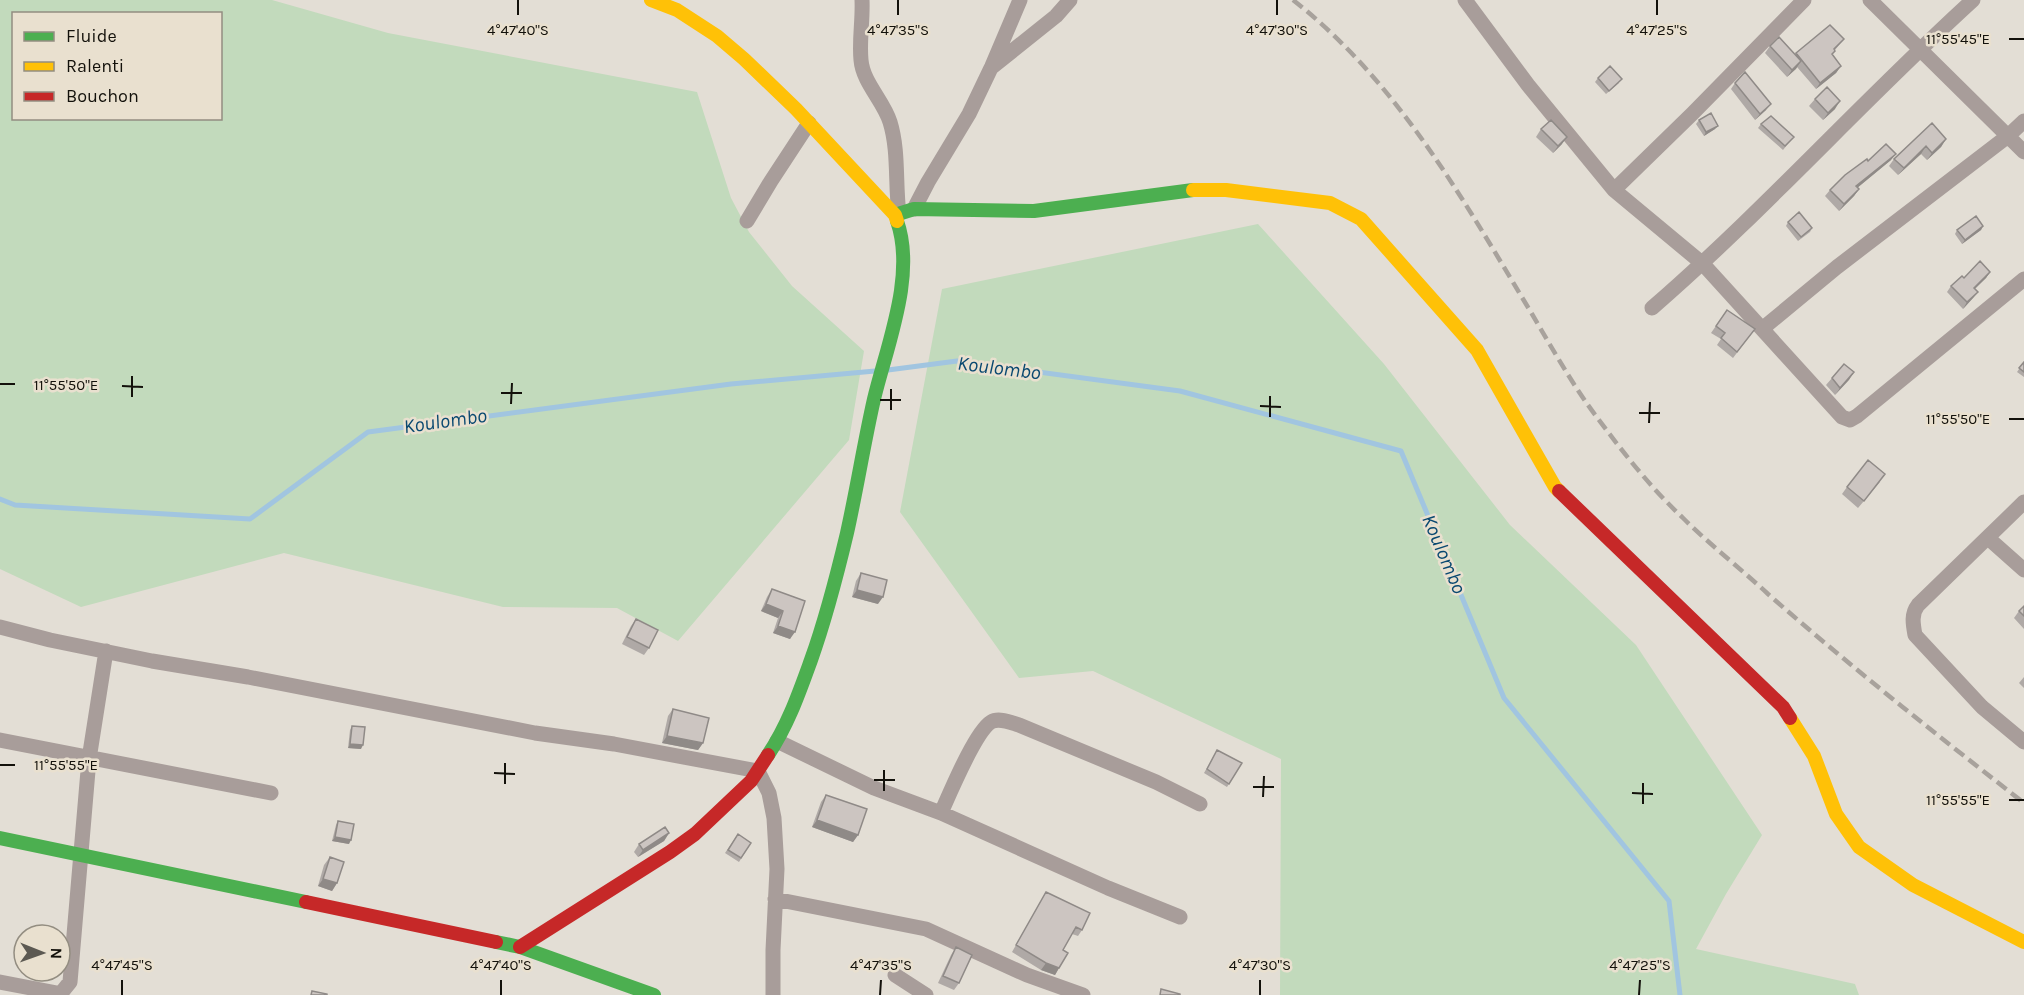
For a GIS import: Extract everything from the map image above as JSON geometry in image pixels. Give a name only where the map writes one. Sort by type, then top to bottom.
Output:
[{"type":"street","points":[[651,0],[677,10],[717,36],[744,58],[903,213],[1034,211],[1199,189],[1226,190],[1330,203],[1361,219],[1477,350],[1555,487],[1783,707],[1814,756],[1836,814],[1859,847],[1913,885],[2024,942]]},
{"type":"street","points":[[520,947],[696,834],[758,771],[794,710],[805,680],[847,532],[874,399],[895,324],[904,257],[903,213],[896,191],[895,149],[890,123],[883,104],[865,76],[861,61],[862,0]]},
{"type":"street","points":[[903,213],[928,182],[969,114],[1020,0]]},
{"type":"street","points":[[991,68],[1056,16],[1070,0]]},
{"type":"street","points":[[1465,0],[1528,84],[1614,190],[1703,264],[1842,417],[1850,420],[2024,279]]},
{"type":"street","points":[[1614,190],[1804,0]]},
{"type":"street","points":[[1870,0],[2024,152]]},
{"type":"street","points":[[1652,308],[1703,264],[1920,48],[1973,0]]},
{"type":"street","points":[[1762,329],[1837,267],[2008,136],[2024,121]]},
{"type":"street","points":[[747,221],[809,123]]},
{"type":"street","points":[[2024,502],[1918,605],[1914,611],[1913,625],[1915,635],[1982,707],[2024,742]]},
{"type":"street","points":[[1988,538],[2024,570]]},
{"type":"street","points":[[0,627],[50,640],[535,733],[614,744],[758,771]]},
{"type":"street","points":[[0,982],[57,993],[62,992],[70,982],[89,759],[106,651]]},
{"type":"street","points":[[941,813],[976,740],[991,722],[998,720],[1019,725],[1145,777],[1200,804]]},
{"type":"street","points":[[0,740],[271,793]]},
{"type":"street","points":[[777,741],[874,788],[941,813],[1108,888],[1180,917]]},
{"type":"street","points":[[758,771],[769,793],[774,819],[777,869],[773,995]]},
{"type":"street","points":[[0,838],[520,947],[654,995]]},
{"type":"street","points":[[776,899],[926,929],[1027,975],[1083,995]]},
{"type":"street","points":[[895,975],[926,995]]},
{"type":"green space","points":[[0,0],[272,0],[388,33],[697,92],[731,198],[749,232],[792,286],[864,351],[849,440],[678,641],[617,608],[503,607],[284,553],[81,607],[0,569]]},
{"type":"green space","points":[[1258,224],[1384,364],[1510,525],[1636,645],[1762,835],[1696,949],[1855,984],[1859,995],[1280,995],[1281,759],[1093,671],[1019,678],[900,512],[942,289]]},
{"type":"building","points":[[1830,25],[1844,39],[1832,54],[1841,66],[1820,83],[1796,53]]},
{"type":"building","points":[[1779,37],[1801,61],[1792,70],[1770,46]]},
{"type":"building","points":[[1610,66],[1622,79],[1609,91],[1598,78]]},
{"type":"building","points":[[1745,72],[1771,104],[1760,114],[1735,83]]},
{"type":"building","points":[[1827,87],[1840,101],[1828,113],[1815,99]]},
{"type":"building","points":[[1711,113],[1718,126],[1706,132],[1699,120]]},
{"type":"building","points":[[1771,116],[1794,137],[1785,146],[1761,124]]},
{"type":"building","points":[[1551,120],[1567,137],[1558,146],[1541,129]]},
{"type":"building","points":[[1932,123],[1946,139],[1932,153],[1926,146],[1904,168],[1894,159]]},
{"type":"building","points":[[1886,144],[1896,154],[1856,186],[1859,189],[1844,204],[1830,190],[1845,175],[1867,159],[1868,161]]},
{"type":"building","points":[[1799,212],[1812,228],[1801,237],[1788,222]]},
{"type":"building","points":[[1976,216],[1983,226],[1965,240],[1957,230]]},
{"type":"building","points":[[1980,261],[1990,272],[1974,288],[1978,292],[1967,302],[1951,286],[1962,276],[1964,278]]},
{"type":"building","points":[[1727,310],[1755,329],[1737,352],[1721,338],[1725,333],[1716,326]]},
{"type":"building","points":[[2024,362],[2024,372],[2019,368]]},
{"type":"building","points":[[1844,364],[1854,372],[1840,388],[1832,378]]},
{"type":"building","points":[[1868,460],[1885,474],[1864,501],[1847,487]]},
{"type":"building","points":[[861,573],[887,580],[883,597],[857,590]]},
{"type":"building","points":[[772,589],[805,601],[795,632],[778,626],[783,611],[766,604]]},
{"type":"building","points":[[2024,606],[2024,616],[2019,611]]},
{"type":"building","points":[[636,619],[658,630],[649,648],[627,637]]},
{"type":"building","points":[[673,709],[709,718],[703,743],[667,736]]},
{"type":"building","points":[[352,726],[365,727],[363,745],[350,744]]},
{"type":"building","points":[[1217,750],[1242,763],[1229,784],[1207,769]]},
{"type":"building","points":[[826,795],[867,809],[858,835],[817,820]]},
{"type":"building","points":[[338,821],[354,824],[351,840],[335,837]]},
{"type":"building","points":[[665,827],[669,833],[643,850],[639,844]]},
{"type":"building","points":[[738,834],[751,843],[741,858],[728,850]]},
{"type":"building","points":[[330,857],[344,862],[337,883],[323,879]]},
{"type":"building","points":[[1046,892],[1090,913],[1082,930],[1076,927],[1063,950],[1068,953],[1059,968],[1016,945]]},
{"type":"building","points":[[956,947],[972,955],[959,983],[943,976]]},
{"type":"building","points":[[1161,989],[1180,994],[1180,995],[1160,995]]},
{"type":"building","points":[[312,991],[327,994],[327,995],[311,995]]},
{"type":"waterway","name":"Koulombo","points":[[888,370],[957,361],[1180,391],[1401,451],[1504,698],[1669,901],[1680,995]]},
{"type":"waterway","name":"Koulombo","points":[[0,499],[15,505],[250,519],[368,432],[731,384],[875,371]]},
{"type":"railway","points":[[1293,0],[1331,32],[1365,68],[1426,145],[1481,229],[1562,366],[1596,416],[1659,493],[1703,537],[1831,648],[2024,803]]},
{"type":"traffic: fast","points":[[895,215],[914,209],[1034,211],[1193,190]]},
{"type":"traffic: fast","points":[[768,755],[787,720],[807,672],[826,612],[851,516],[874,399],[902,287],[902,242],[897,221]]},
{"type":"traffic: fast","points":[[0,838],[306,902]]},
{"type":"traffic: fast","points":[[496,942],[520,947],[654,995]]},
{"type":"traffic: slow","points":[[651,0],[677,10],[717,36],[744,59],[796,109],[895,215],[897,221]]},
{"type":"traffic: slow","points":[[1193,190],[1226,190],[1330,203],[1361,219],[1477,350],[1559,491]]},
{"type":"traffic: slow","points":[[1790,718],[1814,756],[1836,814],[1859,847],[1913,885],[2024,942]]},
{"type":"traffic: jam","points":[[1559,491],[1783,707],[1790,718]]},
{"type":"traffic: jam","points":[[520,947],[695,834],[751,781],[768,755]]},
{"type":"traffic: jam","points":[[306,902],[496,942]]}]
